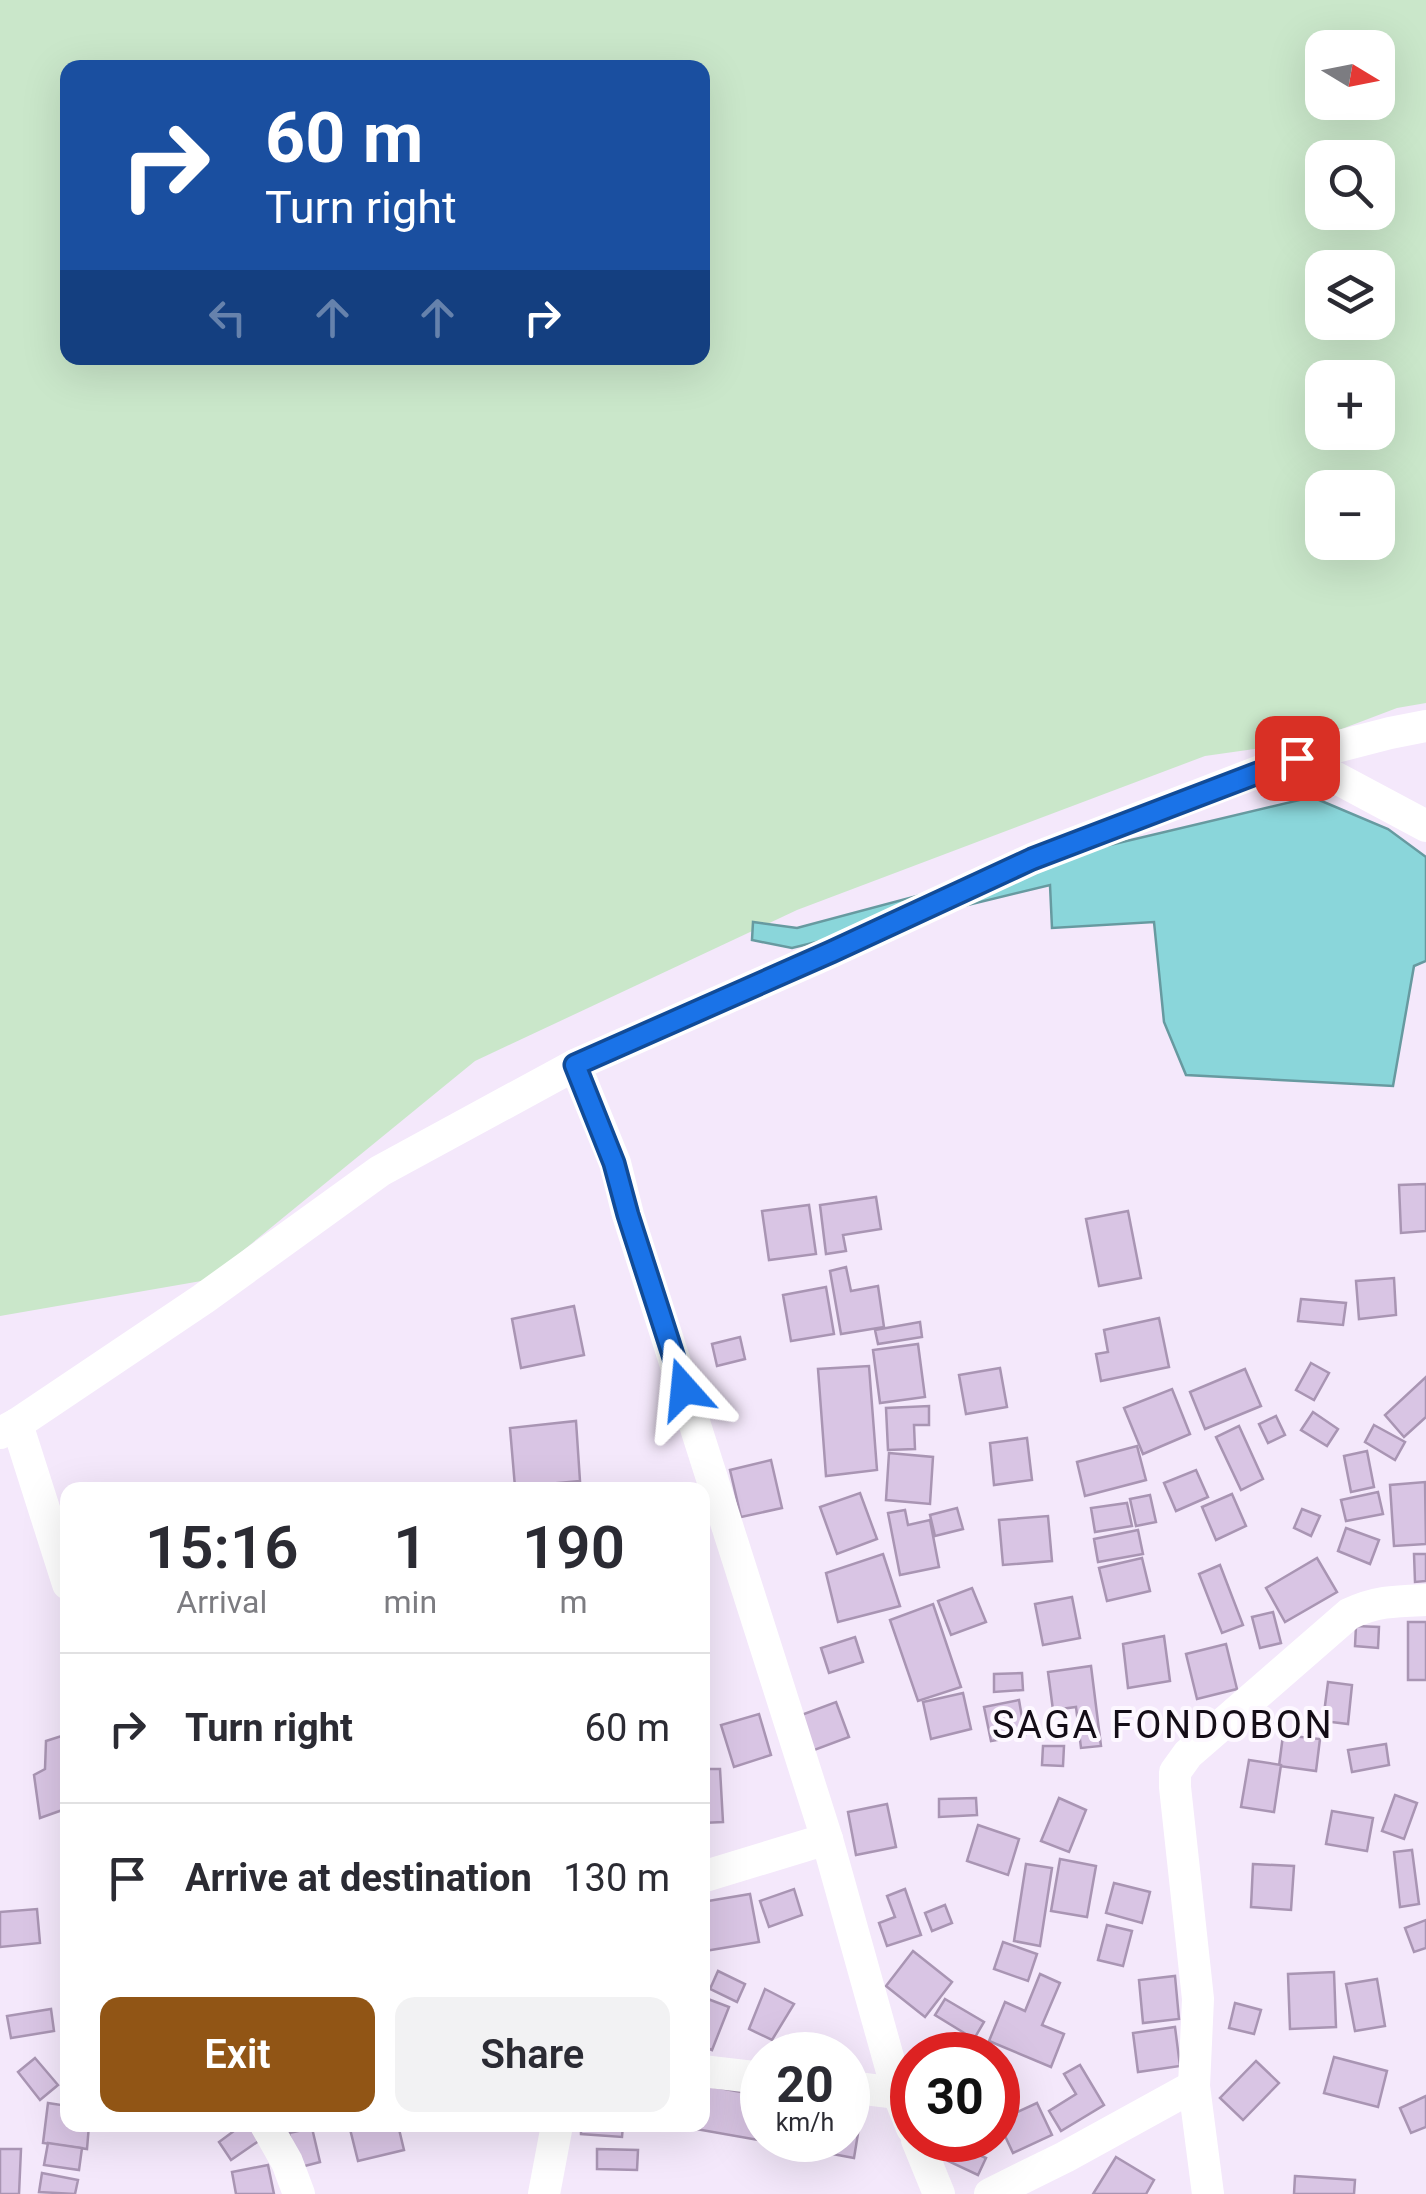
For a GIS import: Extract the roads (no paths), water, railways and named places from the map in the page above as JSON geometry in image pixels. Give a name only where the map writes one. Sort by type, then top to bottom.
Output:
[{"type":"street","points":[[60,1563],[9,1429],[204,1299],[380,1171],[575,1065],[1032,859],[1297,758],[1426,726]]},
{"type":"street","points":[[1297,758],[1426,826]]},
{"type":"street","points":[[575,1065],[614,1163],[828,1839],[890,2064]]},
{"type":"street","points":[[1208,2194],[1194,2086],[1198,1999],[1176,1772],[1188,1754],[1348,1614],[1370,1604],[1426,1600]]},
{"type":"street","points":[[710,1875],[828,1839]]},
{"type":"street","points":[[710,2073],[740,2076]]},
{"type":"street","points":[[990,2194],[1194,2086]]},
{"type":"street","points":[[270,2132],[299,2194]]},
{"type":"street","points":[[544,2194],[556,2132]]},
{"type":"street","points":[[926,2162],[939,2194]]},
{"type":"district","name":"SAGA FONDOBON","points":[[1163,1725]]}]
